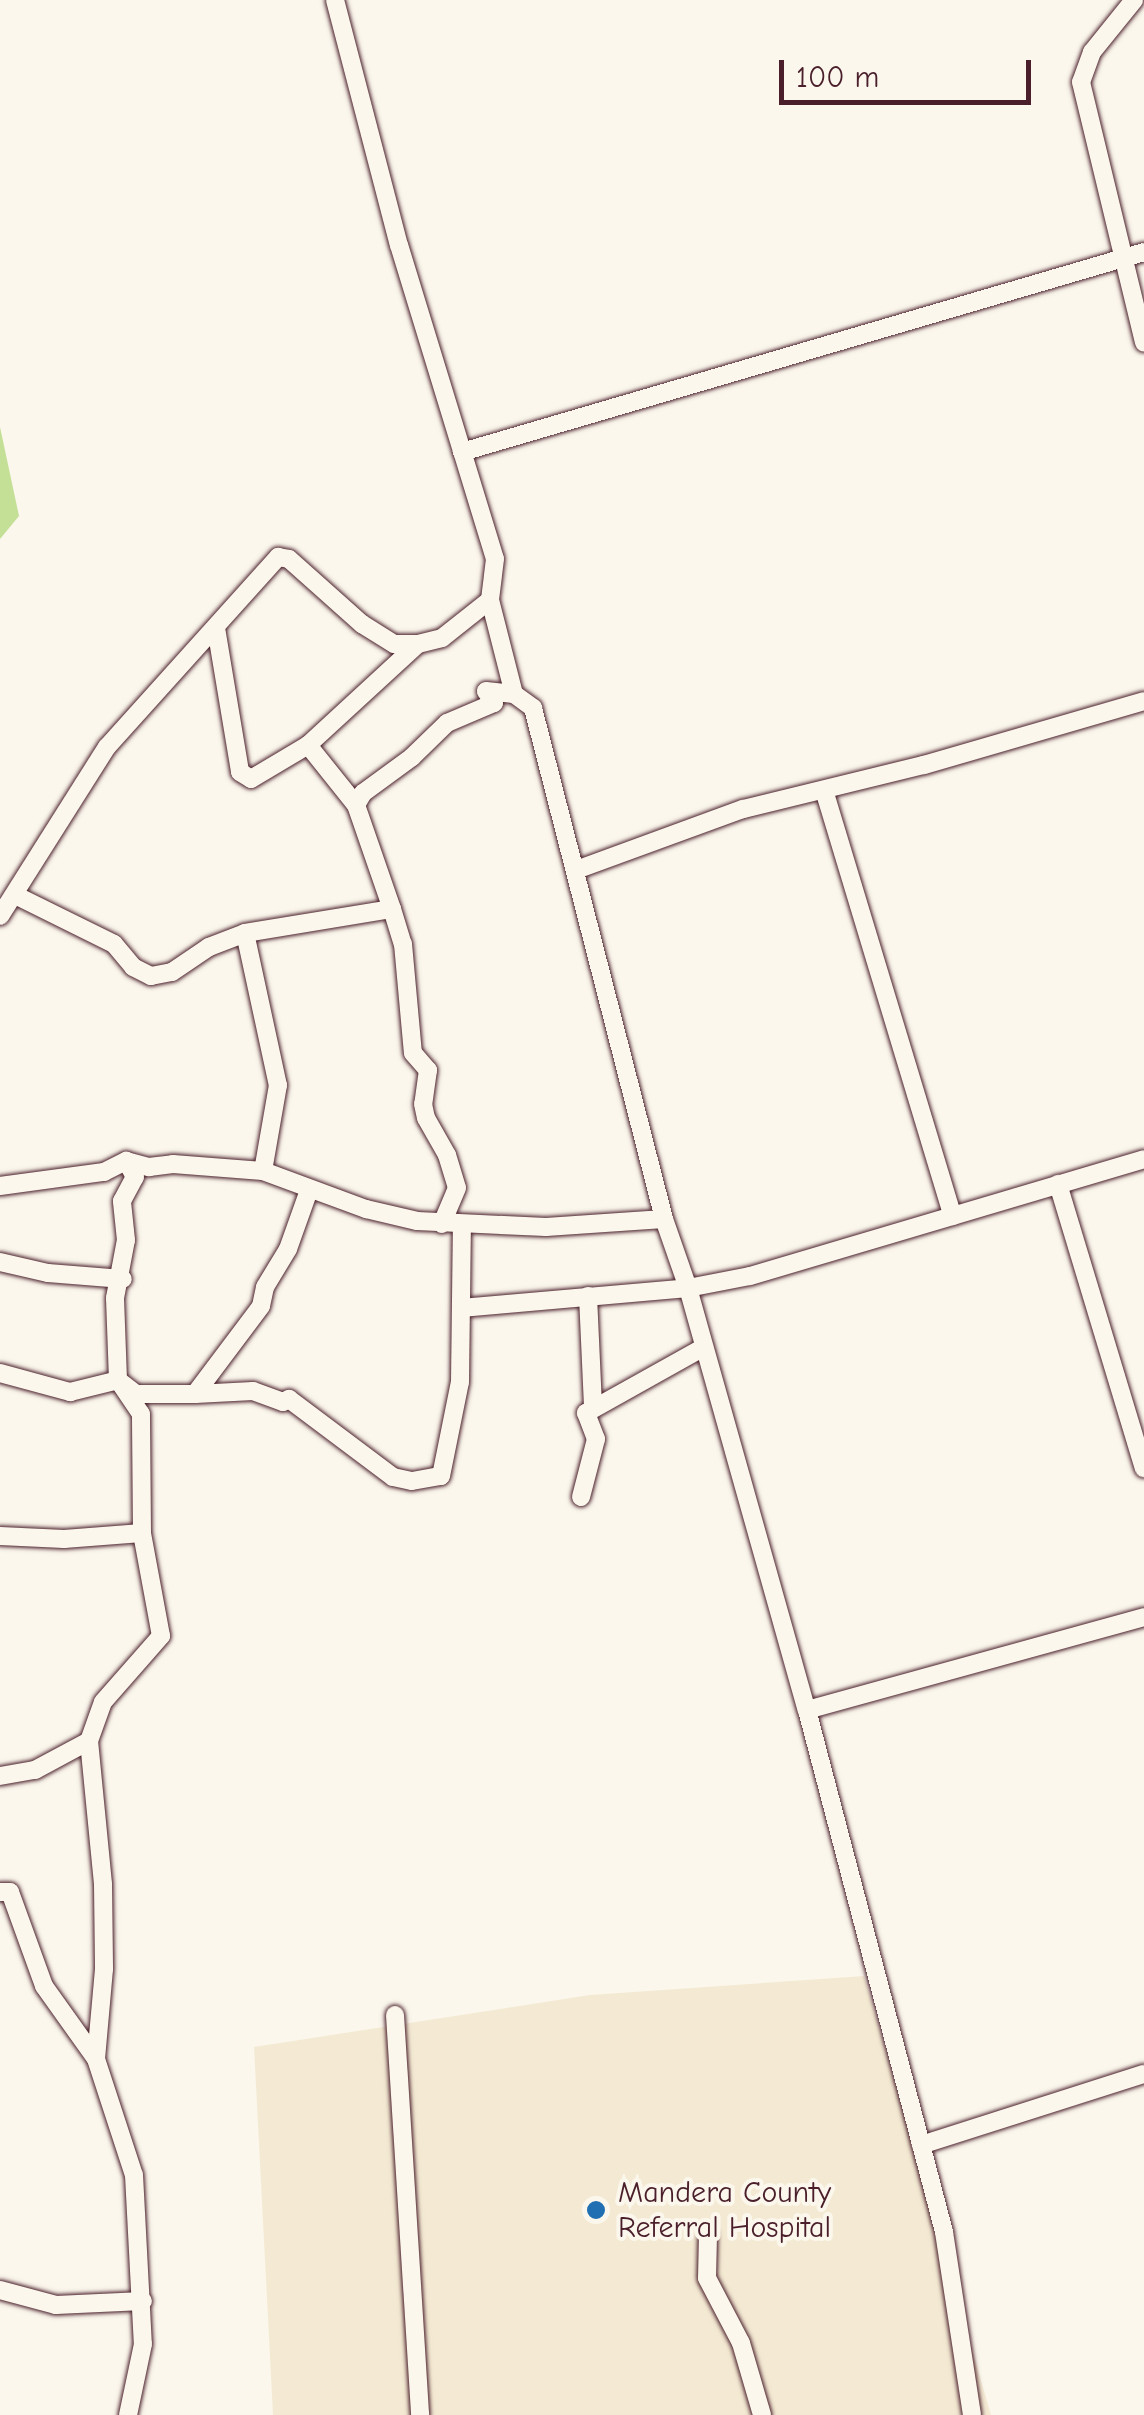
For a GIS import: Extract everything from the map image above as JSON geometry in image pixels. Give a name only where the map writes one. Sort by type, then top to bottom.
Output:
[{"type":"street","points":[[335,0],[399,244],[494,558],[490,600],[514,694]]},
{"type":"street","points":[[1134,0],[1092,52],[1081,82],[1144,342]]},
{"type":"street","points":[[462,452],[1144,252]]},
{"type":"street","points":[[0,916],[17,896],[52,831],[108,748],[278,557],[289,559],[362,624],[394,644],[442,638],[490,600]]},
{"type":"street","points":[[216,628],[240,772],[251,779],[308,745],[418,644]]},
{"type":"street","points":[[356,805],[363,792],[412,757],[447,723],[494,703],[486,692],[514,694],[533,708],[576,870],[593,955],[664,1219],[688,1288],[807,1710],[944,2232],[972,2415]]},
{"type":"street","points":[[576,870],[742,810],[924,766],[1144,701]]},
{"type":"street","points":[[308,745],[356,805],[402,944],[413,1053],[428,1070],[426,1118],[447,1155],[457,1188],[442,1224]]},
{"type":"street","points":[[824,790],[952,1216]]},
{"type":"street","points":[[17,896],[114,944],[133,968],[151,976],[172,972],[209,947],[245,933],[350,912],[368,916],[392,909]]},
{"type":"street","points":[[245,933],[278,1085],[263,1171]]},
{"type":"street","points":[[461,1308],[688,1288],[784,1268],[1144,1159]]},
{"type":"street","points":[[0,1186],[104,1172],[126,1161],[149,1166],[263,1171],[366,1210],[442,1224],[566,1226],[664,1219]]},
{"type":"street","points":[[96,2059],[104,1968],[103,1884],[89,1741],[103,1702],[160,1636],[142,1532],[142,1414],[118,1380],[116,1298],[126,1240],[122,1201],[135,1177],[126,1161]]},
{"type":"street","points":[[1058,1184],[1144,1468]]},
{"type":"street","points":[[195,1394],[260,1306],[265,1287],[288,1250],[308,1190]]},
{"type":"street","points":[[118,1380],[136,1394],[253,1391],[283,1402],[289,1399],[393,1478],[441,1476],[458,1406],[462,1225]]},
{"type":"street","points":[[0,1262],[85,1278],[122,1278]]},
{"type":"street","points":[[588,1296],[593,1406]]},
{"type":"street","points":[[581,1497],[596,1438],[586,1413],[704,1347]]},
{"type":"street","points":[[0,1374],[70,1392],[118,1380]]},
{"type":"street","points":[[0,1536],[64,1539],[142,1532]]},
{"type":"street","points":[[807,1710],[1144,1617]]},
{"type":"street","points":[[0,1776],[35,1770],[89,1741]]},
{"type":"street","points":[[0,1892],[10,1892],[44,1986],[96,2059],[134,2175],[143,2344],[128,2415]]},
{"type":"street","points":[[394,2014],[420,2415]]},
{"type":"street","points":[[921,2144],[1144,2074]]},
{"type":"street","points":[[708,2235],[707,2278],[741,2343],[762,2415]]},
{"type":"street","points":[[0,2290],[56,2305],[143,2301]]},
{"type":"shaded area","name":"Mandera County Referral Hospital","points":[[864,1976],[991,2415],[273,2415],[254,2047],[590,1995]]},
{"type":"green space","points":[[0,427],[19,516],[0,539]]},
{"type":"place","name":"Mandera County Referral Hospital","points":[[596,2210]]}]
